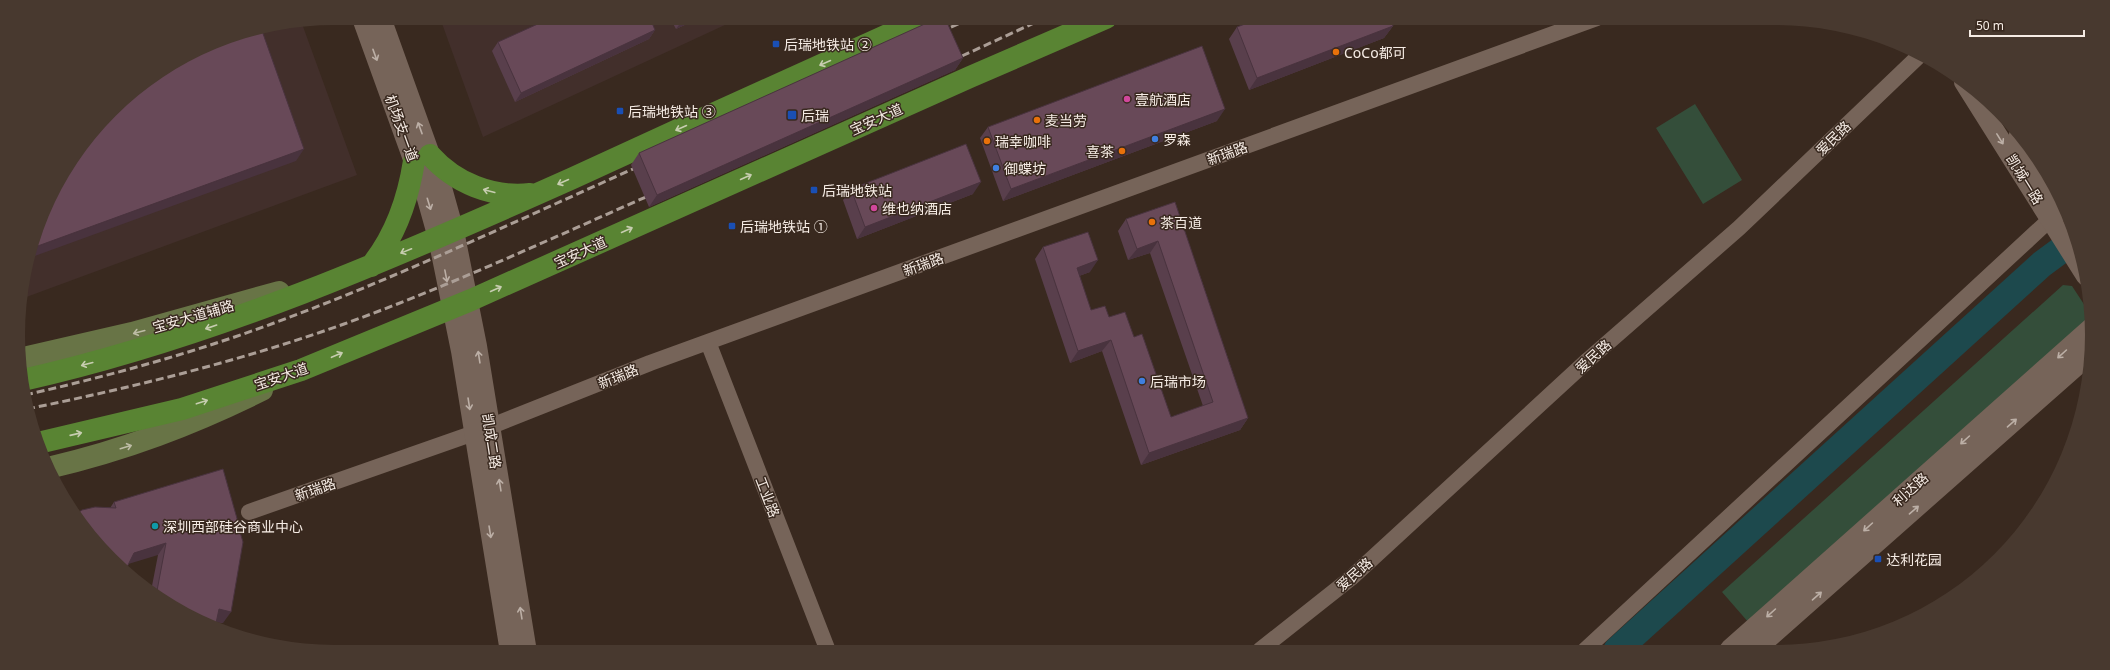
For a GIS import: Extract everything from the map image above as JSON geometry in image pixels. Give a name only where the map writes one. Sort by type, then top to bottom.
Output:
[{"type":"main road","points":[[29,379],[127,354],[193,333],[252,313],[368,267],[446,235],[910,25]]},
{"type":"main road","name":"宝安大道","points":[[44,442],[182,409],[301,370],[460,305],[1090,25]]},
{"type":"main road","points":[[368,267],[386,245],[400,217],[409,186],[422,158],[474,187],[512,195],[541,192]]},
{"type":"main road","name":"宝安大道辅路","points":[[26,357],[153,328],[368,267]]},
{"type":"main road","points":[[54,466],[132,446],[178,429],[217,412],[301,370]]},
{"type":"street","name":"机场支一道","points":[[365,25],[422,158]]},
{"type":"street","name":"机场支一道","points":[[383,25],[446,235]]},
{"type":"street","name":"新瑞路","points":[[249,512],[482,430],[708,342],[1577,25]]},
{"type":"street","name":"爱民路","points":[[1266,645],[1351,578],[1588,360],[1740,228],[1916,59]]},
{"type":"street","name":"凯城一路","points":[[1977,100],[2059,216]]},
{"type":"street","name":"凯城一路","points":[[2032,162],[2071,245]]},
{"type":"street","points":[[1590,645],[2059,216]]},
{"type":"street","name":"凯成二路","points":[[446,235],[482,430],[526,645]]},
{"type":"street","name":"利达路","points":[[1734,645],[2085,333]]},
{"type":"street","name":"工业路","points":[[708,342],[826,645]]},
{"type":"street","name":"利达路","points":[[1761,645],[2084,360]]},
{"type":"street","name":"凯成二路","points":[[482,430],[509,645]]},
{"type":"shaded area","points":[[443,25],[725,25],[483,137]]},
{"type":"shaded area","points":[[303,27],[357,175],[28,296],[31,275],[41,235],[57,198],[67,180],[198,57],[235,41],[275,31]]},
{"type":"green space","points":[[1695,104],[1742,180],[1703,204],[1656,128]]},
{"type":"green space","points":[[2063,285],[2072,286],[2083,302],[2084,324],[1749,623],[1722,592]]},
{"type":"building","points":[[536,25],[653,25],[655,30],[521,93],[498,42]]},
{"type":"building","name":"后瑞","points":[[922,25],[948,25],[963,58],[657,195],[639,153]]},
{"type":"building","points":[[1242,25],[1393,26],[1257,78],[1237,27]]},
{"type":"building","points":[[263,34],[304,149],[38,246],[41,235],[57,198],[77,163],[89,146],[116,116],[146,89],[163,77],[198,57],[235,41]]},
{"type":"building","points":[[1202,46],[1225,109],[1011,189],[988,127]]},
{"type":"building","points":[[966,144],[981,182],[865,227],[851,189]]},
{"type":"building","points":[[1175,202],[1248,418],[1149,453],[1111,340],[1078,351],[1043,247],[1088,232],[1098,260],[1077,268],[1091,310],[1105,306],[1109,317],[1125,312],[1134,337],[1142,334],[1171,417],[1213,402],[1158,241],[1137,249],[1126,219]]},
{"type":"building","points":[[223,469],[243,542],[231,612],[219,609],[216,621],[198,613],[157,589],[166,543],[134,553],[128,565],[116,554],[89,524],[80,511],[95,507],[116,508],[114,502]]},
{"type":"waterway","points":[[1623,645],[2042,264],[2071,243]]},
{"type":"railway","points":[[940,32],[956,25]]},
{"type":"railway","points":[[951,61],[1030,25]]},
{"type":"railway","points":[[31,394],[151,363],[274,323],[413,267],[642,165]]},
{"type":"railway","points":[[34,407],[107,392],[187,372],[266,350],[344,324],[462,278],[655,193]]},
{"type":"place","name":"后瑞地铁站 ②","points":[[776,44]]},
{"type":"place","name":"CoCo都可","points":[[1336,52]]},
{"type":"place","name":"壹航酒店","points":[[1127,99]]},
{"type":"place","name":"后瑞地铁站 ③","points":[[620,111]]},
{"type":"place","name":"后瑞","points":[[792,115]]},
{"type":"place","name":"麦当劳","points":[[1037,120]]},
{"type":"place","name":"罗森","points":[[1155,139]]},
{"type":"place","name":"瑞幸咖啡","points":[[987,141]]},
{"type":"place","name":"喜茶","points":[[1122,151]]},
{"type":"place","name":"御蝶坊","points":[[996,168]]},
{"type":"place","name":"后瑞地铁站","points":[[814,190]]},
{"type":"place","name":"维也纳酒店","points":[[874,208]]},
{"type":"place","name":"茶百道","points":[[1152,222]]},
{"type":"place","name":"后瑞地铁站 ①","points":[[732,226]]},
{"type":"place","name":"后瑞市场","points":[[1142,381]]},
{"type":"place","name":"深圳西部硅谷商业中心","points":[[155,526]]},
{"type":"place","name":"达利花园","points":[[1878,559]]}]
